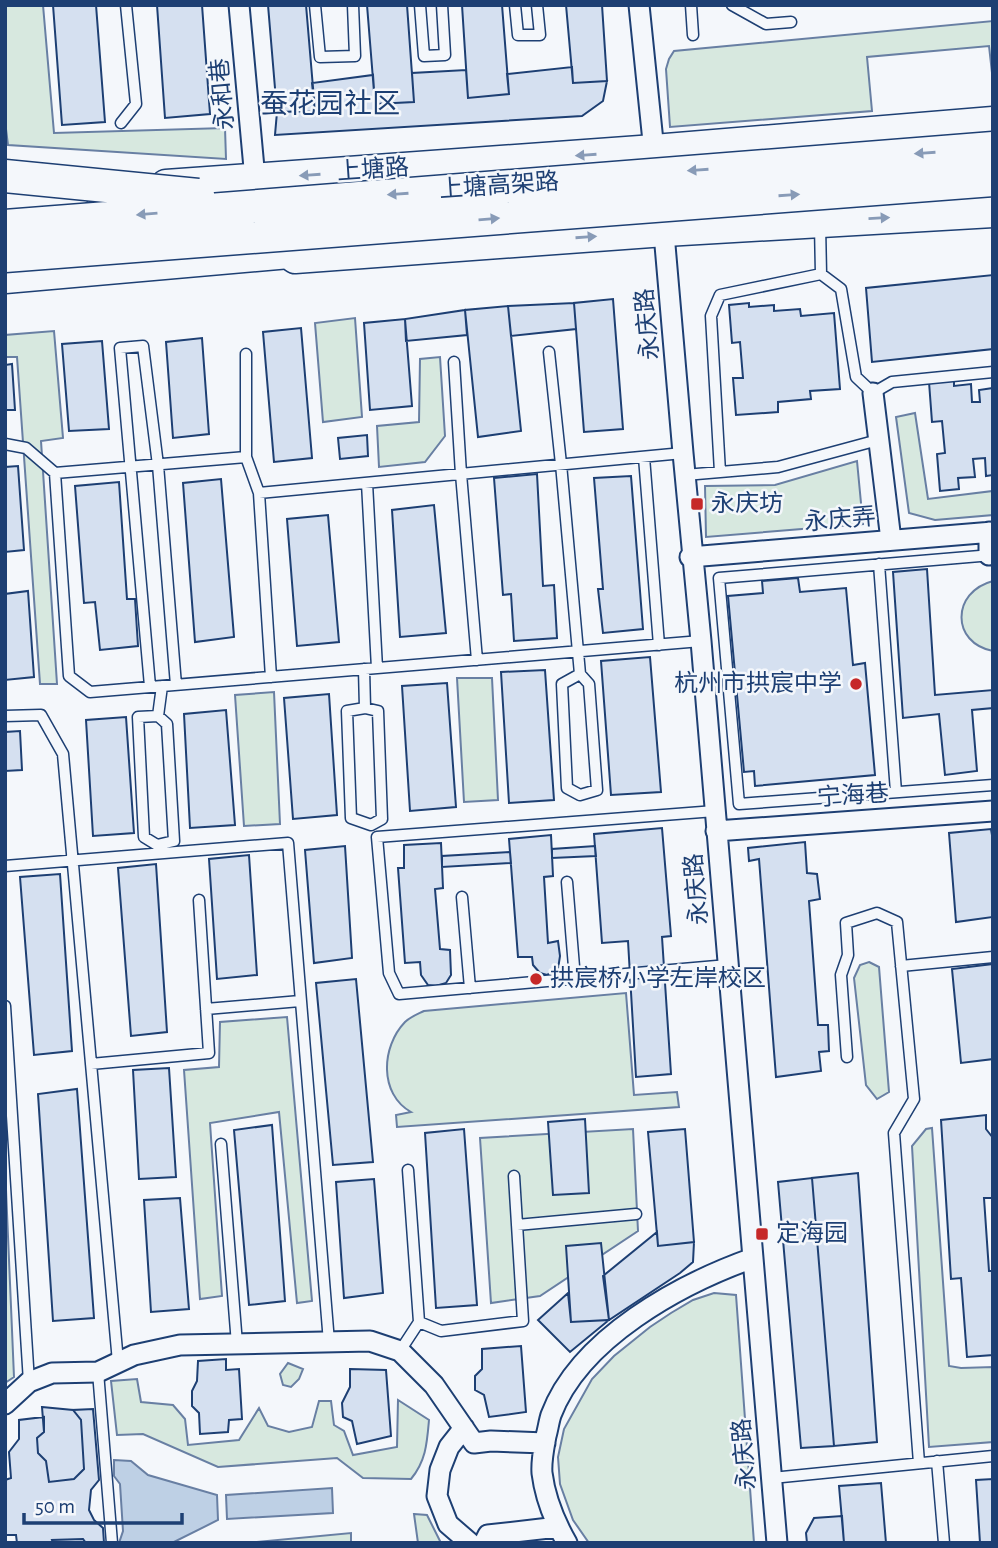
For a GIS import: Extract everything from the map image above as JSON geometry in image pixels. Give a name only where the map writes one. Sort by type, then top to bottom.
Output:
[{"type":"highway","name":"上塘高架路","points":[[5,226],[993,148]]},
{"type":"highway","points":[[5,177],[279,203]]},
{"type":"highway","name":"上塘高架路","points":[[5,256],[993,180]]},
{"type":"highway","points":[[5,278],[289,252],[374,228]]},
{"type":"main road","name":"上塘路","points":[[5,197],[654,150],[993,122]]},
{"type":"main road","points":[[5,278],[665,231],[993,212]]},
{"type":"street","name":"永和巷","points":[[239,5],[255,179]]},
{"type":"street","points":[[639,5],[654,150]]},
{"type":"street","name":"永庆路","points":[[654,150],[665,231],[778,1543]]},
{"type":"street","points":[[873,393],[891,540]]},
{"type":"street","points":[[991,532],[991,555]]},
{"type":"street","name":"永庆弄","points":[[691,557],[991,532]]},
{"type":"street","name":"宁海巷","points":[[715,821],[993,811]]},
{"type":"street","points":[[484,1543],[488,1535],[563,1535],[546,1494],[541,1470],[551,1415],[566,1387],[584,1362],[619,1329],[655,1304],[726,1268],[753,1258]]},
{"type":"street","points":[[5,1404],[29,1382],[52,1373],[98,1372],[134,1355],[180,1345],[370,1341],[400,1351],[434,1385],[474,1443],[545,1443]]},
{"type":"street","points":[[464,1428],[449,1447],[440,1470],[437,1496],[448,1524],[470,1543]]},
{"type":"lane","points":[[121,123],[136,104],[126,5]]},
{"type":"lane","points":[[315,5],[320,57],[355,56],[353,5]]},
{"type":"lane","points":[[420,5],[424,56],[445,55],[443,5]]},
{"type":"lane","points":[[515,5],[519,35],[540,35],[537,5]]},
{"type":"lane","points":[[691,5],[694,35]]},
{"type":"lane","points":[[732,5],[766,24],[791,22]]},
{"type":"lane","points":[[820,222],[821,274]]},
{"type":"lane","points":[[720,472],[710,316],[720,295],[821,274],[841,289],[856,377],[873,393],[892,382],[993,372]]},
{"type":"lane","points":[[150,686],[120,348],[143,346],[158,465],[176,685]]},
{"type":"lane","points":[[549,352],[577,652],[580,674],[589,684],[597,789],[580,795],[567,789],[562,684],[580,674]]},
{"type":"lane","points":[[246,354],[246,457],[259,493],[271,677]]},
{"type":"lane","points":[[454,362],[477,660]]},
{"type":"lane","points":[[685,475],[778,467],[878,440]]},
{"type":"lane","points":[[5,444],[26,447],[55,473],[69,676],[90,692],[701,641]]},
{"type":"lane","points":[[259,493],[683,453]]},
{"type":"lane","points":[[55,473],[246,457]]},
{"type":"lane","points":[[645,457],[659,645]]},
{"type":"lane","points":[[367,483],[377,668]]},
{"type":"lane","points":[[991,555],[719,578],[739,804],[993,785]]},
{"type":"lane","points":[[879,564],[896,792]]},
{"type":"lane","points":[[364,669],[365,708]]},
{"type":"lane","points":[[158,716],[162,686]]},
{"type":"lane","points":[[365,708],[377,711],[382,819],[372,825],[351,818],[347,711],[365,708]]},
{"type":"lane","points":[[5,716],[41,715],[64,754],[118,1362]]},
{"type":"lane","points":[[158,716],[167,724],[174,841],[157,845],[144,837],[138,717],[158,716]]},
{"type":"lane","points":[[715,821],[377,837],[389,973],[399,994],[728,965]]},
{"type":"lane","points":[[5,866],[288,843],[329,1342]]},
{"type":"lane","points":[[567,882],[575,979]]},
{"type":"lane","points":[[462,897],[470,988]]},
{"type":"lane","points":[[91,1064],[209,1053],[199,900]]},
{"type":"lane","points":[[847,1057],[841,975],[848,955],[846,923],[877,913],[897,922],[914,1099],[894,1133],[919,1463]]},
{"type":"lane","points":[[901,965],[993,957]]},
{"type":"lane","points":[[206,1009],[300,1001]]},
{"type":"lane","points":[[5,1006],[29,1382]]},
{"type":"lane","points":[[221,1144],[237,1344]]},
{"type":"lane","points":[[400,1351],[419,1322],[408,1170]]},
{"type":"lane","points":[[419,1322],[441,1331],[523,1321],[514,1176]]},
{"type":"lane","points":[[517,1225],[636,1214]]},
{"type":"lane","points":[[98,1372],[112,1543]]},
{"type":"lane","points":[[772,1478],[993,1456]]},
{"type":"lane","points":[[937,1461],[944,1543]]},
{"type":"shaded area","points":[[5,5],[43,5],[54,133],[225,128],[226,159],[8,145],[5,121]]},
{"type":"shaded area","points":[[993,21],[993,82],[989,46],[867,57],[872,111],[670,127],[666,69],[674,51]]},
{"type":"shaded area","points":[[355,318],[362,417],[323,422],[315,323]]},
{"type":"shaded area","points":[[54,331],[63,438],[41,441],[57,684],[40,684],[17,357],[5,357],[5,335]]},
{"type":"shaded area","points":[[440,357],[445,436],[425,462],[379,467],[377,426],[419,422],[420,359]]},
{"type":"shaded area","points":[[915,413],[928,499],[993,491],[993,515],[935,520],[909,513],[896,417]]},
{"type":"shaded area","points":[[857,461],[863,524],[706,537],[705,486],[775,485]]},
{"type":"shaded area","points":[[993,581],[993,651],[979,646],[969,638],[963,628],[962,617],[963,606],[969,595]]},
{"type":"shaded area","points":[[457,678],[492,678],[498,800],[464,802]]},
{"type":"shaded area","points":[[274,692],[280,824],[244,826],[235,695]]},
{"type":"shaded area","points":[[869,962],[879,967],[889,1092],[877,1099],[866,1085],[854,978],[860,965]]},
{"type":"shaded area","points":[[626,993],[634,1095],[677,1092],[679,1107],[397,1127],[396,1115],[411,1112],[393,1094],[387,1070],[388,1057],[397,1032],[412,1017],[424,1011]]},
{"type":"shaded area","points":[[287,1017],[312,1301],[297,1303],[279,1112],[210,1123],[222,1296],[200,1299],[184,1070],[219,1067],[220,1022]]},
{"type":"shaded area","points":[[932,1128],[949,1366],[993,1367],[993,1442],[929,1447],[912,1146],[926,1129]]},
{"type":"shaded area","points":[[633,1129],[638,1231],[540,1296],[491,1303],[480,1138]]},
{"type":"shaded area","points":[[5,1166],[14,1377],[5,1383]]},
{"type":"shaded area","points":[[714,1293],[736,1295],[754,1543],[589,1543],[573,1520],[560,1484],[558,1457],[564,1429],[592,1379],[614,1356],[671,1313],[693,1300]]},
{"type":"shaded area","points":[[288,1363],[303,1369],[299,1379],[291,1387],[283,1385],[280,1374]]},
{"type":"shaded area","points":[[137,1379],[141,1402],[173,1405],[185,1419],[188,1445],[239,1440],[259,1408],[268,1426],[289,1432],[312,1427],[319,1401],[331,1401],[334,1425],[344,1431],[353,1455],[397,1447],[398,1400],[429,1420],[425,1451],[411,1479],[363,1478],[337,1458],[218,1467],[143,1434],[117,1435],[111,1381]]},
{"type":"shaded area","points":[[414,1514],[427,1515],[441,1543],[418,1543]]},
{"type":"shaded area","points":[[351,1533],[351,1543],[247,1543]]},
{"type":"water","points":[[114,1460],[131,1461],[148,1475],[217,1495],[218,1520],[172,1543],[119,1543],[123,1531],[120,1484],[114,1476]]},
{"type":"water","points":[[332,1488],[333,1513],[227,1519],[226,1495]]},
{"type":"building","points":[[53,5],[96,5],[105,122],[62,125]]},
{"type":"building","points":[[157,5],[202,5],[210,114],[165,118]]},
{"type":"building","points":[[268,5],[306,5],[315,111],[277,112]]},
{"type":"building","points":[[367,5],[407,5],[414,102],[375,104]]},
{"type":"building","points":[[462,5],[502,5],[509,94],[468,98]]},
{"type":"building","points":[[566,5],[602,5],[607,81],[573,83]]},
{"type":"building","points":[[572,67],[573,83],[607,81],[603,101],[582,116],[275,135],[277,112],[315,111],[312,83],[373,75],[375,104],[414,102],[412,73],[466,70],[468,98],[509,94],[507,74]]},
{"type":"building","points":[[993,275],[993,349],[872,362],[866,288]]},
{"type":"building","points":[[613,299],[623,429],[584,432],[574,303]]},
{"type":"building","points":[[574,303],[576,329],[511,336],[508,306]]},
{"type":"building","points":[[749,303],[749,307],[774,305],[774,311],[800,309],[801,316],[834,313],[840,389],[810,391],[811,399],[778,402],[778,412],[736,415],[733,378],[743,378],[740,342],[732,343],[729,305]]},
{"type":"building","points":[[508,306],[521,431],[478,437],[465,310]]},
{"type":"building","points":[[465,310],[467,335],[406,341],[405,319]]},
{"type":"building","points":[[405,319],[412,406],[370,410],[364,323]]},
{"type":"building","points":[[301,328],[312,458],[274,462],[263,332]]},
{"type":"building","points":[[202,338],[209,434],[173,438],[166,342]]},
{"type":"building","points":[[102,341],[109,429],[69,431],[62,344]]},
{"type":"building","points":[[12,364],[15,410],[5,410],[5,365]]},
{"type":"building","points":[[954,380],[954,386],[971,384],[972,402],[980,402],[979,390],[993,388],[993,475],[986,476],[985,458],[973,459],[975,477],[958,478],[959,489],[940,491],[937,454],[945,453],[942,421],[932,422],[929,382]]},
{"type":"building","points":[[367,435],[368,456],[340,459],[338,438]]},
{"type":"building","points":[[18,466],[24,550],[5,552],[5,467]]},
{"type":"building","points":[[537,474],[543,586],[554,585],[557,638],[514,641],[511,594],[503,595],[494,478]]},
{"type":"building","points":[[631,476],[643,629],[603,633],[598,589],[603,589],[594,478]]},
{"type":"building","points":[[221,479],[234,637],[195,642],[183,483]]},
{"type":"building","points":[[119,482],[127,599],[135,599],[138,646],[100,650],[95,602],[84,603],[75,486]]},
{"type":"building","points":[[434,505],[446,633],[400,637],[392,510]]},
{"type":"building","points":[[328,515],[339,642],[297,646],[287,519]]},
{"type":"building","points":[[927,569],[935,695],[993,690],[993,708],[972,710],[977,771],[945,775],[939,714],[903,718],[893,572]]},
{"type":"building","points":[[798,578],[800,592],[846,588],[853,665],[865,663],[875,775],[755,786],[754,771],[744,772],[728,596],[763,593],[762,581]]},
{"type":"building","points":[[28,591],[34,677],[5,680],[5,594]]},
{"type":"building","points":[[650,657],[661,792],[611,795],[601,661]]},
{"type":"building","points":[[545,670],[554,800],[509,803],[501,672]]},
{"type":"building","points":[[447,683],[456,807],[410,811],[402,686]]},
{"type":"building","points":[[329,694],[337,815],[293,819],[284,698]]},
{"type":"building","points":[[226,710],[235,825],[190,828],[184,714]]},
{"type":"building","points":[[126,717],[134,833],[93,836],[86,720]]},
{"type":"building","points":[[20,731],[22,770],[5,771],[5,732]]},
{"type":"building","points":[[662,828],[671,936],[662,937],[671,1074],[636,1077],[628,941],[602,943],[594,834]]},
{"type":"building","points":[[991,829],[993,917],[956,922],[949,833]]},
{"type":"building","points":[[551,835],[553,876],[544,877],[548,943],[558,941],[560,956],[558,969],[547,975],[540,973],[533,965],[532,957],[518,957],[509,839]]},
{"type":"building","points":[[805,842],[807,873],[817,874],[820,899],[809,901],[818,1025],[828,1025],[829,1051],[819,1052],[821,1071],[776,1077],[759,859],[749,861],[748,848]]},
{"type":"building","points":[[441,843],[443,888],[435,889],[440,949],[450,950],[451,975],[446,983],[436,986],[428,985],[421,975],[420,962],[405,963],[398,868],[404,868],[404,845]]},
{"type":"building","points":[[345,846],[352,958],[314,963],[305,850]]},
{"type":"building","points":[[595,846],[596,856],[552,858],[552,849]]},
{"type":"building","points":[[510,852],[511,863],[442,867],[442,856]]},
{"type":"building","points":[[249,855],[257,975],[217,979],[209,859]]},
{"type":"building","points":[[156,864],[167,1032],[131,1036],[118,868]]},
{"type":"building","points":[[60,874],[72,1051],[34,1055],[20,877]]},
{"type":"building","points":[[993,964],[993,1059],[961,1063],[952,969]]},
{"type":"building","points":[[356,979],[373,1162],[333,1165],[316,983]]},
{"type":"building","points":[[169,1068],[176,1177],[139,1179],[133,1070]]},
{"type":"building","points":[[77,1089],[94,1318],[53,1321],[38,1094]]},
{"type":"building","points":[[986,1115],[986,1129],[993,1138],[993,1198],[984,1198],[989,1271],[993,1271],[993,1355],[967,1357],[961,1278],[951,1279],[941,1120]]},
{"type":"building","points":[[585,1119],[589,1193],[553,1195],[548,1122]]},
{"type":"building","points":[[272,1125],[285,1301],[249,1305],[234,1130]]},
{"type":"building","points":[[464,1129],[477,1305],[436,1308],[425,1133]]},
{"type":"building","points":[[685,1129],[694,1242],[658,1246],[648,1132]]},
{"type":"building","points":[[858,1173],[877,1442],[834,1446],[812,1178]]},
{"type":"building","points":[[812,1178],[834,1446],[801,1448],[778,1182]]},
{"type":"building","points":[[374,1179],[383,1293],[344,1298],[336,1182]]},
{"type":"building","points":[[180,1198],[189,1309],[151,1312],[144,1200]]},
{"type":"building","points":[[657,1232],[658,1246],[694,1242],[693,1262],[609,1320],[603,1276]]},
{"type":"building","points":[[601,1243],[609,1320],[571,1322],[566,1246]]},
{"type":"building","points":[[568,1293],[571,1322],[609,1320],[570,1352],[538,1320]]},
{"type":"building","points":[[521,1346],[526,1412],[489,1417],[484,1395],[475,1390],[475,1376],[482,1369],[482,1349]]},
{"type":"building","points":[[226,1359],[226,1370],[239,1369],[242,1419],[229,1420],[228,1432],[200,1434],[199,1413],[192,1406],[198,1361]]},
{"type":"building","points":[[350,1369],[386,1370],[391,1436],[357,1444],[352,1421],[343,1417],[342,1403],[350,1387]]},
{"type":"building","points":[[42,1407],[73,1410],[81,1420],[84,1469],[74,1479],[49,1482],[46,1461],[38,1453],[37,1438],[44,1432]]},
{"type":"building","points":[[93,1409],[99,1480],[91,1490],[89,1510],[94,1520],[103,1528],[104,1543],[86,1543],[83,1539],[52,1540],[53,1543],[17,1543],[16,1535],[5,1535],[5,1480],[11,1478],[9,1452],[19,1439],[19,1420],[44,1417],[44,1432],[37,1438],[38,1453],[46,1461],[49,1482],[74,1479],[84,1469],[81,1420],[73,1410]]},
{"type":"building","points":[[993,1479],[993,1543],[980,1543],[976,1480]]},
{"type":"building","points":[[881,1483],[886,1543],[844,1543],[839,1486]]},
{"type":"building","points":[[842,1516],[844,1543],[807,1543],[806,1533],[814,1518]]},
{"type":"building","points":[[83,1539],[86,1543],[53,1543],[52,1540]]},
{"type":"place","name":"永庆坊","points":[[697,504]]},
{"type":"place","name":"杭州市拱宸中学","points":[[856,684]]},
{"type":"place","name":"拱宸桥小学左岸校区","points":[[536,979]]},
{"type":"place","name":"定海园","points":[[762,1234]]},
{"type":"district","name":"蚕花园社区","points":[[330,105]]}]
